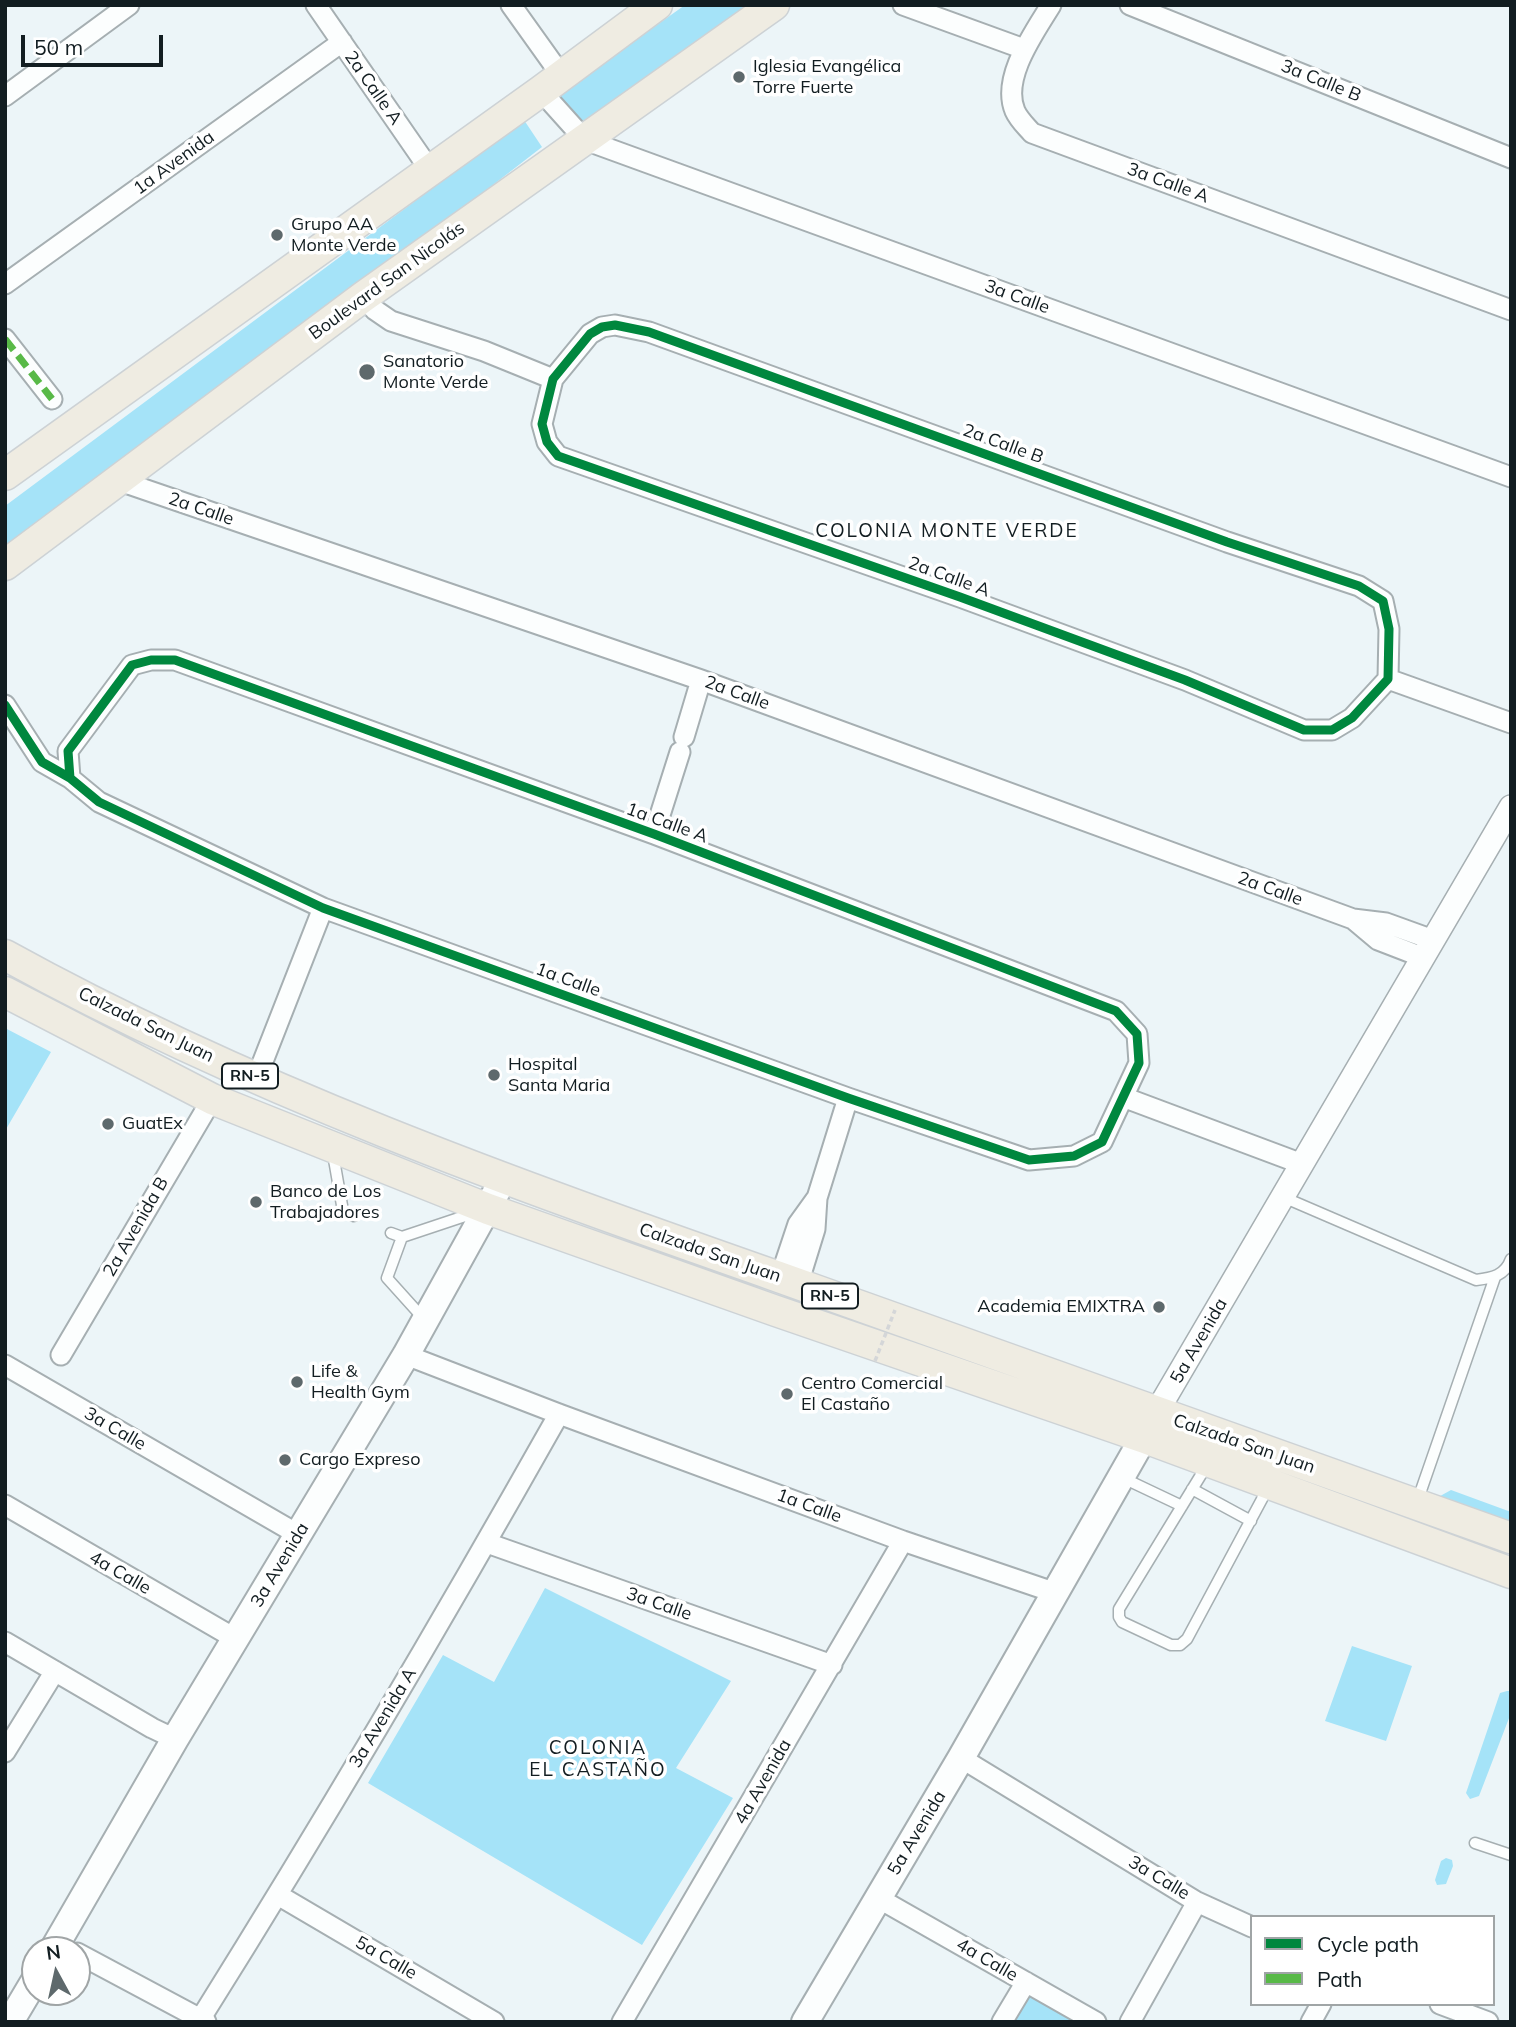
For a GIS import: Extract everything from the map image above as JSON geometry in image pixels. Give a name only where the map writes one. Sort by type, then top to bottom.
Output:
[{"type":"main road","points":[[5,475],[657,5]]},
{"type":"main road","name":"Boulevard San Nicolás","points":[[5,565],[363,297],[774,5]]},
{"type":"main road","name":"Calzada San Juan","points":[[5,955],[150,1029],[256,1079],[569,1204],[789,1281],[1151,1425],[1209,1461],[1511,1573]]},
{"type":"main road","name":"Calzada San Juan","points":[[5,992],[212,1099],[488,1209],[776,1311],[1416,1505],[1511,1538]]},
{"type":"main road","name":"3a Avenida","points":[[72,1936],[174,1739],[405,1355],[504,1178]]},
{"type":"main road","name":"5a Avenida","points":[[805,2022],[961,1758],[1151,1425]]},
{"type":"main road","points":[[10,2022],[21,2004]]},
{"type":"street","points":[[5,96],[129,5]]},
{"type":"street","name":"2a Calle A","points":[[316,5],[430,170]]},
{"type":"street","name":"3a Calle","points":[[511,5],[551,83],[585,140],[1511,477]]},
{"type":"street","points":[[904,5],[1024,49],[1051,5]]},
{"type":"street","name":"3a Calle B","points":[[1130,5],[1511,158]]},
{"type":"street","name":"1a Avenida","points":[[5,284],[342,43]]},
{"type":"street","name":"3a Calle A","points":[[1024,49],[1012,82],[1012,98],[1018,117],[1032,133],[1511,310]]},
{"type":"street","points":[[363,297],[391,321],[484,351],[553,379]]},
{"type":"street","name":"2a Calle B","points":[[553,379],[590,334],[602,327],[615,325],[649,332],[1227,542],[1359,586],[1383,601],[1389,628],[1388,679]]},
{"type":"street","points":[[5,340],[52,399]]},
{"type":"street","name":"2a Calle A","points":[[553,379],[542,424],[547,442],[558,456],[911,579],[1185,680],[1304,730],[1332,730],[1352,718],[1388,679]]},
{"type":"street","name":"2a Calle","points":[[117,480],[701,680],[1353,919],[1386,923],[1427,948]]},
{"type":"street","name":"1a Calle A","points":[[70,778],[68,751],[132,665],[151,660],[175,660],[654,834],[1116,1011],[1137,1034],[1139,1063],[1123,1097]]},
{"type":"street","points":[[1388,679],[1511,723]]},
{"type":"street","points":[[654,834],[701,680]]},
{"type":"street","name":"1a Calle","points":[[5,705],[43,762],[70,778],[99,802],[323,908],[848,1098],[1030,1160],[1074,1156],[1102,1142],[1123,1097]]},
{"type":"street","name":"5a Avenida","points":[[1151,1425],[1427,948],[1503,837],[1511,807]]},
{"type":"street","points":[[256,1079],[323,908]]},
{"type":"street","points":[[1123,1097],[1302,1164]]},
{"type":"street","points":[[789,1281],[814,1229],[817,1198],[848,1098]]},
{"type":"street","name":"2a Avenida B","points":[[61,1355],[212,1099]]},
{"type":"street","name":"1a Calle","points":[[405,1355],[903,1541],[1056,1593]]},
{"type":"street","name":"3a Calle","points":[[5,1366],[299,1535]]},
{"type":"street","name":"3a Avenida A","points":[[204,2020],[486,1543],[559,1414]]},
{"type":"street","name":"4a Calle","points":[[5,1505],[236,1639]]},
{"type":"street","name":"4a Avenida","points":[[622,2022],[903,1541]]},
{"type":"street","name":"3a Calle","points":[[486,1543],[832,1665]]},
{"type":"street","points":[[5,1642],[174,1739]]},
{"type":"street","points":[[5,1752],[55,1671]]},
{"type":"street","name":"3a Calle","points":[[961,1758],[1197,1902],[1250,1926]]},
{"type":"street","name":"5a Calle","points":[[278,1895],[494,2022]]},
{"type":"street","name":"4a Calle","points":[[878,1898],[1096,2022]]},
{"type":"street","points":[[1130,2022],[1197,1902]]},
{"type":"street","points":[[91,1962],[204,2020]]},
{"type":"street","points":[[1002,2022],[1026,1982]]},
{"type":"street","points":[[1311,2022],[1320,2006]]},
{"type":"street","points":[[1445,2006],[1488,2022]]},
{"type":"lane","points":[[331,1146],[343,1211],[354,1216]]},
{"type":"lane","points":[[1283,1197],[1476,1280],[1495,1278]]},
{"type":"lane","points":[[425,1320],[387,1278],[397,1235],[488,1209]]},
{"type":"lane","points":[[1416,1505],[1495,1278],[1508,1266],[1511,1259]]},
{"type":"lane","points":[[1209,1461],[1119,1609],[1122,1622],[1171,1645],[1180,1645],[1187,1639],[1270,1484]]},
{"type":"lane","points":[[1122,1478],[1182,1506]]},
{"type":"lane","points":[[1192,1489],[1251,1521]]},
{"type":"lane","points":[[1475,1843],[1511,1855]]},
{"type":"path","points":[[875,1360],[895,1310]]},
{"type":"shaded area","points":[[685,5],[754,5],[571,136],[546,104]]},
{"type":"shaded area","points":[[524,120],[542,147],[5,563],[5,506]]},
{"type":"shaded area","points":[[5,1028],[51,1052],[5,1131]]},
{"type":"shaded area","points":[[1451,1490],[1511,1512],[1511,1528],[1433,1500]]},
{"type":"shaded area","points":[[545,1588],[731,1681],[676,1768],[733,1798],[642,1945],[368,1783],[443,1655],[494,1682]]},
{"type":"shaded area","points":[[1352,1646],[1412,1666],[1386,1741],[1325,1721]]},
{"type":"shaded area","points":[[1511,1691],[1511,1713],[1479,1796],[1470,1799],[1466,1793],[1500,1693]]},
{"type":"shaded area","points":[[1446,1858],[1452,1860],[1453,1866],[1446,1884],[1437,1885],[1435,1880],[1441,1861]]},
{"type":"shaded area","points":[[1031,1992],[1080,2022],[1013,2022]]},
{"type":"marked path","points":[[5,339],[52,399]]},
{"type":"cycle path","points":[[615,325],[649,332],[1227,542],[1359,586],[1383,601],[1389,629],[1388,679],[1352,718],[1332,730],[1304,730],[1185,680],[960,597],[558,456],[547,442],[542,424],[553,379],[590,334],[602,327],[615,325]]},
{"type":"cycle path","points":[[5,705],[42,762],[70,778],[99,802],[323,908],[848,1098],[1029,1160],[1074,1156],[1102,1142],[1139,1063],[1137,1034],[1116,1011],[654,834],[175,660],[151,660],[132,665],[68,751],[70,778]]},
{"type":"place","name":"Iglesia Evangélica Torre Fuerte","points":[[739,77]]},
{"type":"place","name":"Grupo AA Monte Verde","points":[[277,235]]},
{"type":"place","name":"Sanatorio Monte Verde","points":[[367,372]]},
{"type":"place","name":"Hospital Santa Maria","points":[[494,1075]]},
{"type":"place","name":"GuatEx","points":[[108,1124]]},
{"type":"place","name":"Banco de Los Trabajadores","points":[[256,1202]]},
{"type":"place","name":"Academia EMIXTRA","points":[[1159,1307]]},
{"type":"place","name":"Life & Health Gym","points":[[297,1382]]},
{"type":"place","name":"Centro Comercial El Castaño","points":[[787,1394]]},
{"type":"place","name":"Cargo Expreso","points":[[285,1460]]},
{"type":"district","name":"COLONIA MONTE VERDE","points":[[947,531]]},
{"type":"district","name":"COLONIA EL CASTAÑO","points":[[598,1759]]}]
